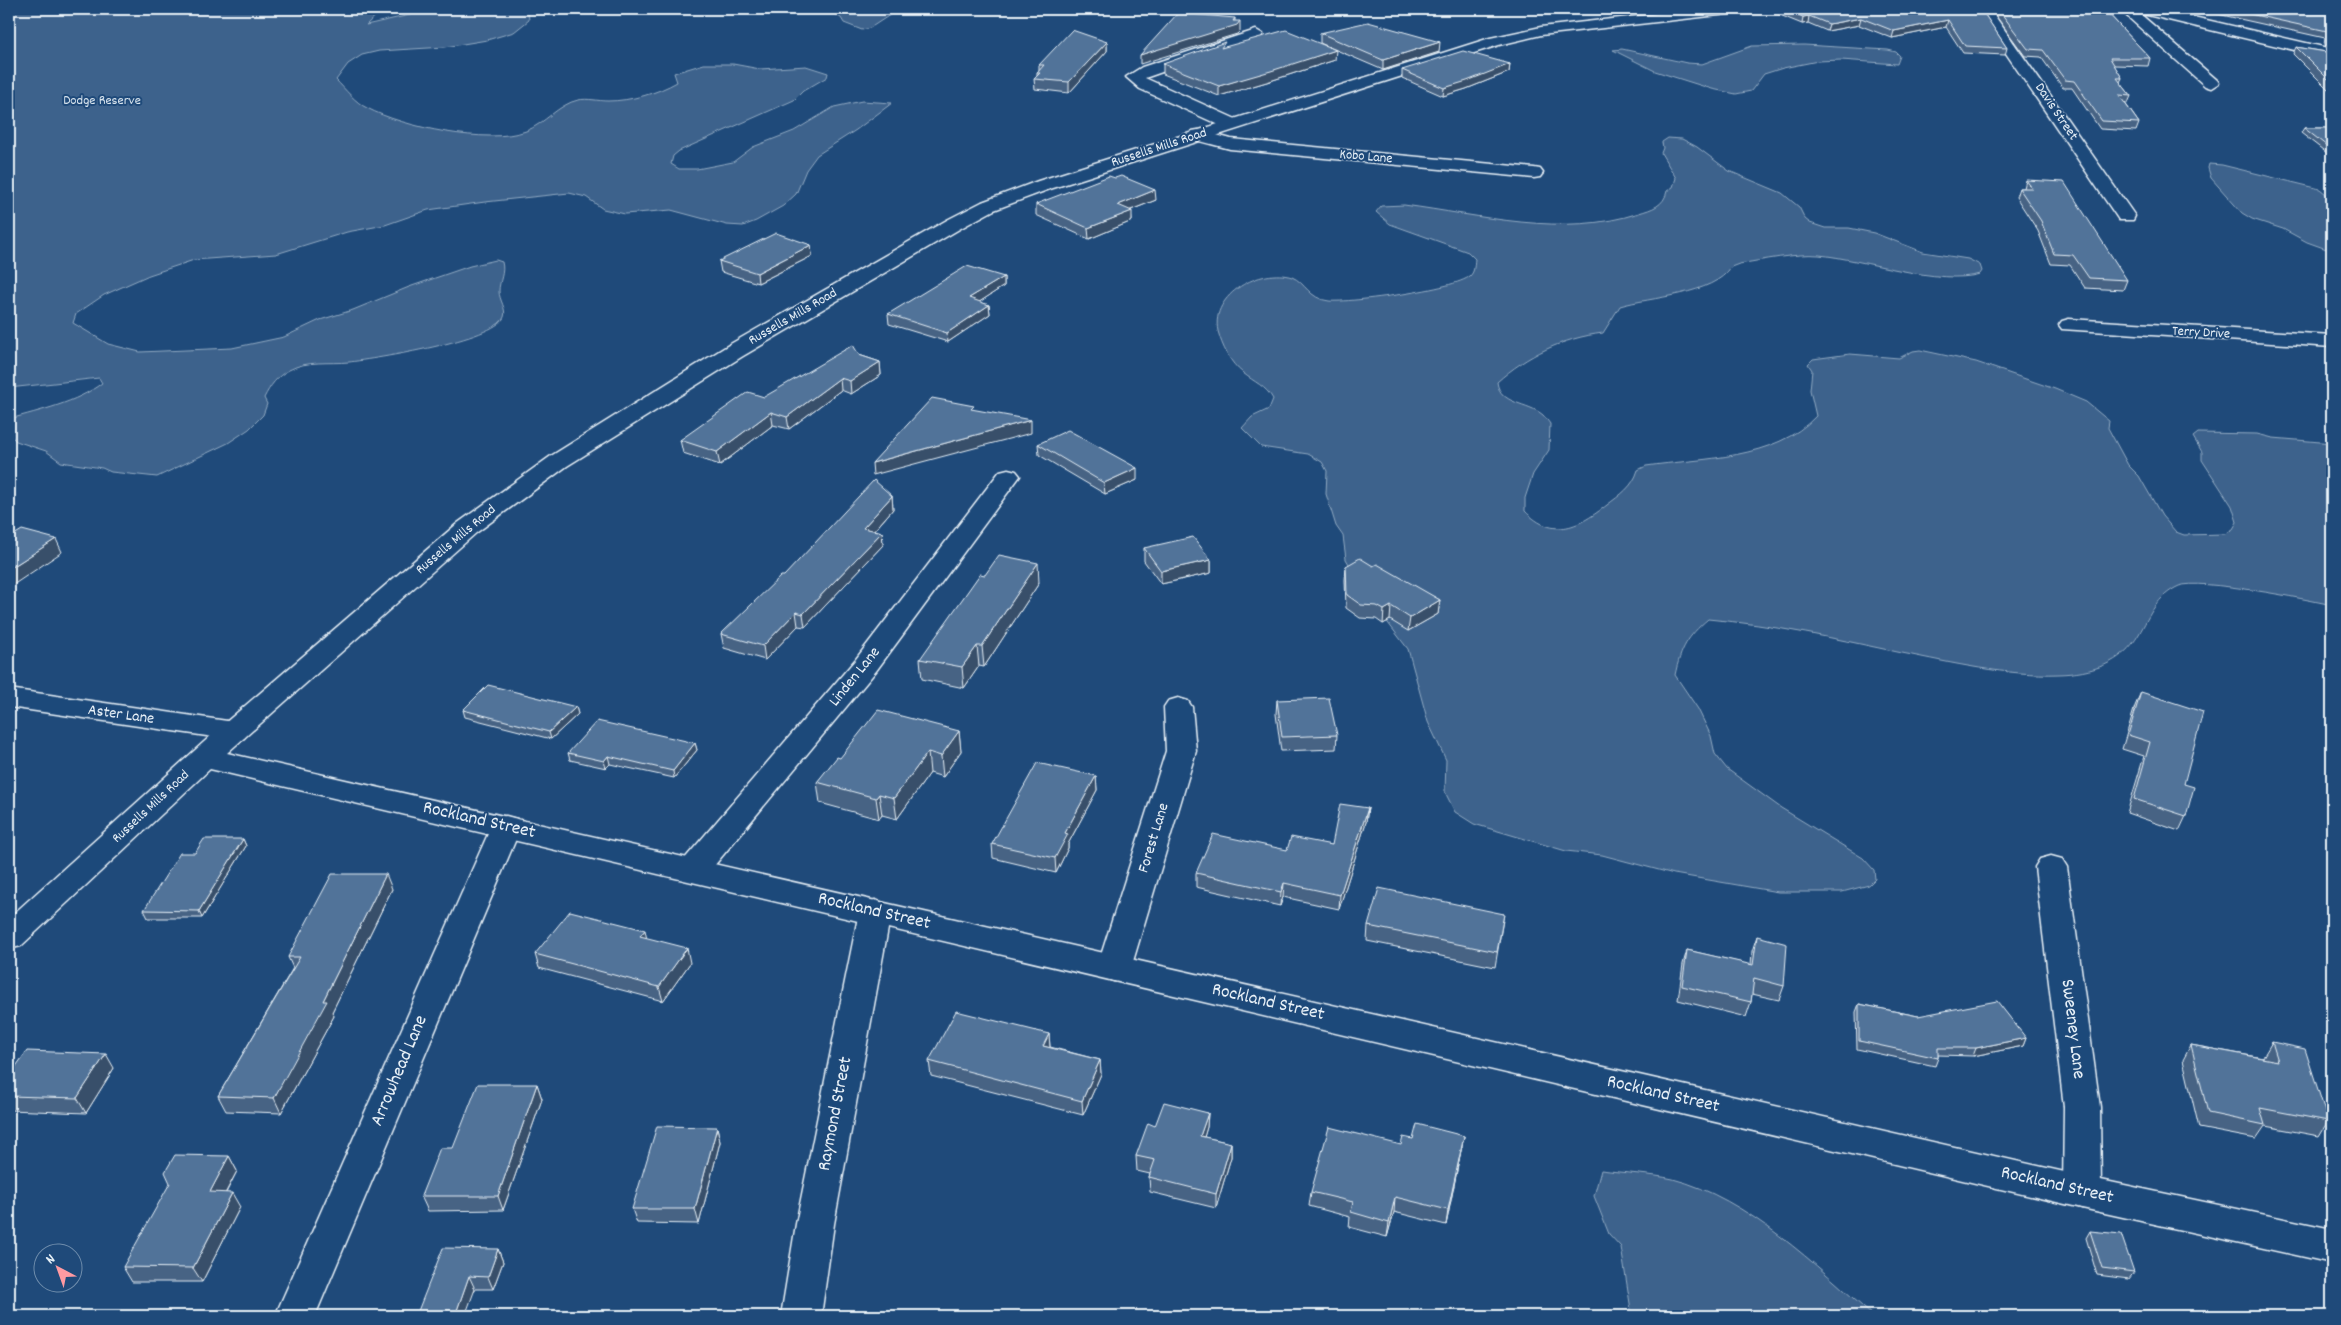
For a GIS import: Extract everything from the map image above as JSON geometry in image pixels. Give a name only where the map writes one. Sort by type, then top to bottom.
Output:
[{"type":"street","name":"Russells Mills Road","points":[[9,937],[234,731],[467,528],[537,476],[622,420],[735,351],[970,215],[1044,185],[1509,37],[1541,31],[1738,9]]},
{"type":"street","name":"Davis Street","points":[[1983,9],[2126,216]]},
{"type":"street","points":[[2126,9],[2211,83]]},
{"type":"street","points":[[2142,9],[2331,53]]},
{"type":"street","points":[[1232,124],[1146,86],[1134,77],[1148,70],[1222,47],[1256,34]]},
{"type":"street","name":"Kobo Lane","points":[[1198,135],[1230,144],[1534,173]]},
{"type":"street","name":"Terry Drive","points":[[2069,325],[2332,341]]},
{"type":"street","name":"Linden Lane","points":[[694,870],[866,665],[1008,476]]},
{"type":"street","name":"Aster Lane","points":[[9,698],[234,731]]},
{"type":"street","name":"Forest Lane","points":[[1114,968],[1182,751],[1178,707]]},
{"type":"street","name":"Rockland Street","points":[[205,758],[2082,1192],[2332,1246]]},
{"type":"street","name":"Arrowhead Lane","points":[[294,1316],[506,827]]},
{"type":"street","name":"Sweeney Lane","points":[[2051,867],[2082,1106],[2082,1192]]},
{"type":"street","name":"Raymond Street","points":[[801,1316],[815,1224],[875,912]]},
{"type":"green space","name":"Dodge Reserve","points":[[9,9],[383,9],[366,25],[436,9],[524,9],[528,11],[529,20],[514,32],[487,40],[445,47],[379,51],[362,55],[348,64],[336,80],[359,103],[383,115],[423,127],[468,135],[510,135],[526,131],[564,106],[578,100],[617,101],[644,96],[677,82],[674,73],[704,64],[733,64],[760,69],[806,66],[828,73],[827,77],[803,91],[794,100],[679,151],[673,156],[671,164],[679,169],[697,169],[733,162],[753,147],[794,131],[834,107],[862,101],[892,103],[856,130],[817,155],[806,170],[796,194],[783,206],[743,226],[727,225],[671,210],[625,214],[603,209],[586,197],[569,193],[485,202],[428,210],[385,225],[347,232],[276,254],[194,260],[149,275],[104,295],[76,314],[73,323],[108,344],[140,352],[232,348],[284,337],[320,320],[353,310],[409,287],[470,266],[496,260],[502,262],[503,270],[499,291],[505,314],[496,325],[458,341],[407,353],[349,362],[303,365],[289,370],[277,378],[271,385],[264,398],[267,404],[263,415],[249,429],[228,443],[157,477],[111,472],[102,468],[61,462],[46,451],[16,441],[9,434],[10,419],[70,401],[102,383],[99,378],[9,388]]},
{"type":"green space","points":[[827,9],[899,9],[870,28],[862,30],[844,23],[841,18]]},
{"type":"green space","points":[[1804,45],[1888,50],[1896,52],[1900,56],[1897,64],[1841,60],[1818,61],[1783,68],[1764,74],[1751,91],[1736,94],[1712,89],[1655,71],[1613,50],[1622,49],[1687,63],[1702,64],[1752,46]]},
{"type":"green space","points":[[1668,138],[1682,139],[1697,147],[1729,171],[1782,193],[1799,207],[1805,219],[1810,223],[1825,228],[1849,228],[1874,233],[1923,252],[1968,259],[1980,265],[1982,271],[1980,274],[1963,277],[1944,277],[1837,257],[1819,255],[1790,256],[1739,264],[1731,267],[1723,276],[1711,284],[1680,294],[1620,306],[1603,333],[1588,335],[1546,349],[1509,372],[1497,382],[1503,395],[1537,411],[1550,424],[1549,450],[1533,474],[1525,498],[1525,511],[1536,520],[1546,526],[1557,528],[1577,524],[1597,513],[1621,494],[1633,481],[1638,470],[1646,466],[1714,458],[1759,449],[1780,441],[1799,430],[1816,416],[1810,390],[1812,370],[1808,364],[1813,359],[1850,354],[1899,358],[1913,351],[1920,350],[1976,362],[2055,389],[2086,402],[2109,421],[2108,428],[2128,465],[2139,476],[2162,516],[2176,532],[2184,535],[2225,534],[2233,529],[2237,522],[2232,506],[2202,460],[2202,452],[2193,437],[2198,433],[2257,434],[2273,438],[2332,443],[2332,605],[2230,587],[2191,584],[2179,586],[2165,595],[2151,613],[2132,644],[2115,660],[2083,672],[2059,674],[2020,673],[1980,668],[1806,633],[1708,619],[1686,644],[1675,675],[1698,709],[1711,736],[1715,754],[1727,769],[1781,808],[1863,858],[1874,870],[1875,879],[1869,885],[1842,892],[1778,892],[1674,874],[1602,855],[1566,851],[1474,824],[1455,812],[1445,792],[1446,760],[1428,722],[1408,649],[1368,597],[1346,559],[1343,536],[1336,526],[1326,494],[1327,471],[1322,462],[1308,454],[1261,447],[1242,428],[1252,417],[1269,409],[1273,399],[1260,384],[1238,369],[1230,359],[1218,331],[1218,318],[1222,306],[1240,286],[1266,276],[1280,275],[1292,277],[1322,300],[1341,301],[1445,286],[1461,281],[1472,274],[1475,259],[1468,252],[1390,224],[1376,212],[1381,206],[1404,205],[1492,219],[1552,224],[1581,224],[1610,220],[1648,210],[1657,206],[1663,200],[1667,191],[1673,187],[1676,178],[1661,153],[1663,148],[1662,142]]},
{"type":"green space","points":[[2209,164],[2222,165],[2320,189],[2332,199],[2332,251],[2307,242],[2283,229],[2252,219],[2242,213],[2211,178],[2208,168]]},
{"type":"green space","points":[[1601,1170],[1673,1179],[1701,1188],[1728,1201],[1780,1236],[1829,1276],[1873,1316],[1632,1316],[1621,1247],[1609,1234],[1594,1196]]},
{"type":"building","points":[[1783,9],[1981,9],[2007,48],[1965,46],[1948,20],[1894,31],[1861,18],[1829,24]]},
{"type":"building","points":[[1998,9],[2104,9],[2150,58],[2110,58],[2122,78],[2117,78],[2131,96],[2119,95],[2139,123],[2102,121],[2074,81],[2065,80],[2043,50],[2028,49]]},
{"type":"building","points":[[2227,9],[2332,9],[2332,40],[2327,38],[2327,31]]},
{"type":"building","points":[[1178,13],[1235,18],[1233,21],[1240,21],[1237,25],[1140,55]]},
{"type":"building","points":[[1368,22],[1440,42],[1383,60],[1320,33]]},
{"type":"building","points":[[1072,30],[1107,42],[1069,82],[1034,79],[1044,65],[1039,65]]},
{"type":"building","points":[[1286,30],[1336,50],[1219,86],[1163,64],[1225,42],[1221,48]]},
{"type":"building","points":[[2296,47],[2332,53],[2332,83]]},
{"type":"building","points":[[1463,51],[1510,64],[1444,88],[1402,70]]},
{"type":"building","points":[[2304,128],[2332,128],[2332,150]]},
{"type":"building","points":[[1109,176],[1115,178],[1121,176],[1155,190],[1118,205],[1132,211],[1088,228],[1036,204]]},
{"type":"building","points":[[2026,180],[2064,182],[2127,280],[2089,278],[2073,255],[2054,254],[2041,221],[2019,188],[2032,188]]},
{"type":"building","points":[[776,233],[811,245],[757,273],[719,261]]},
{"type":"building","points":[[967,266],[1004,277],[969,298],[989,305],[947,333],[888,314]]},
{"type":"building","points":[[853,345],[859,355],[880,362],[850,381],[840,378],[787,417],[771,412],[717,452],[680,440],[748,392],[764,397]]},
{"type":"building","points":[[932,398],[974,406],[971,409],[1031,420],[872,463]]},
{"type":"building","points":[[1068,430],[1137,468],[1104,483],[1038,444]]},
{"type":"building","points":[[874,480],[892,496],[863,528],[882,532],[803,614],[796,612],[763,646],[721,634],[781,576],[784,576]]},
{"type":"building","points":[[22,530],[56,539],[9,569],[9,538]]},
{"type":"building","points":[[1193,537],[1211,560],[1161,571],[1144,548]]},
{"type":"building","points":[[999,555],[1038,563],[982,646],[977,646],[962,667],[920,659],[980,574],[985,575]]},
{"type":"building","points":[[1360,558],[1373,566],[1377,564],[1440,600],[1410,618],[1391,606],[1384,610],[1377,606],[1361,605],[1347,595],[1346,566]]},
{"type":"building","points":[[488,685],[576,707],[549,732],[463,710]]},
{"type":"building","points":[[2141,692],[2203,712],[2184,784],[2194,787],[2186,816],[2134,799],[2150,742],[2128,735]]},
{"type":"building","points":[[1329,698],[1337,735],[1282,737],[1277,700]]},
{"type":"building","points":[[878,710],[959,731],[941,756],[928,752],[894,798],[879,794],[876,798],[817,782],[837,757],[840,758]]},
{"type":"building","points":[[597,721],[695,743],[673,771],[608,756],[604,761],[568,753]]},
{"type":"building","points":[[1037,763],[1096,776],[1065,833],[1068,834],[1055,858],[992,844]]},
{"type":"building","points":[[1340,804],[1368,808],[1340,895],[1284,883],[1281,892],[1196,873],[1213,834],[1287,850],[1291,837],[1332,845]]},
{"type":"building","points":[[204,839],[243,839],[199,911],[144,910],[180,853],[195,853]]},
{"type":"building","points":[[332,874],[386,874],[323,1001],[327,1001],[274,1098],[218,1096],[300,957],[288,957]]},
{"type":"building","points":[[1379,888],[1504,914],[1497,952],[1368,926]]},
{"type":"building","points":[[570,911],[645,930],[640,936],[687,948],[659,987],[535,954]]},
{"type":"building","points":[[1757,936],[1787,944],[1784,986],[1754,978],[1751,1002],[1682,986],[1687,950],[1753,965]]},
{"type":"building","points":[[1997,1001],[2026,1038],[1976,1048],[1938,1048],[1938,1058],[1859,1041],[1859,1004],[1918,1016]]},
{"type":"building","points":[[956,1011],[1049,1034],[1043,1046],[1100,1060],[1082,1101],[929,1061]]},
{"type":"building","points":[[2272,1042],[2305,1049],[2328,1121],[2260,1108],[2265,1125],[2208,1113],[2191,1045],[2278,1061]]},
{"type":"building","points":[[27,1051],[106,1054],[77,1098],[9,1096],[9,1076]]},
{"type":"building","points":[[478,1084],[537,1084],[498,1196],[421,1196],[440,1148],[453,1148]]},
{"type":"building","points":[[1164,1102],[1208,1113],[1200,1136],[1231,1143],[1216,1194],[1149,1177],[1155,1160],[1136,1156],[1148,1123],[1155,1126]]},
{"type":"building","points":[[1417,1124],[1464,1136],[1448,1210],[1395,1197],[1389,1223],[1351,1212],[1353,1202],[1311,1192],[1329,1127],[1401,1145],[1403,1137],[1413,1139]]},
{"type":"building","points":[[657,1126],[717,1127],[695,1209],[632,1209]]},
{"type":"building","points":[[175,1155],[229,1156],[210,1192],[232,1193],[193,1268],[123,1267],[170,1183],[165,1172]]},
{"type":"building","points":[[2090,1231],[2121,1234],[2134,1272],[2102,1268]]},
{"type":"building","points":[[443,1248],[498,1249],[488,1277],[469,1276],[455,1316],[399,1316],[401,1311],[418,1311]]}]
